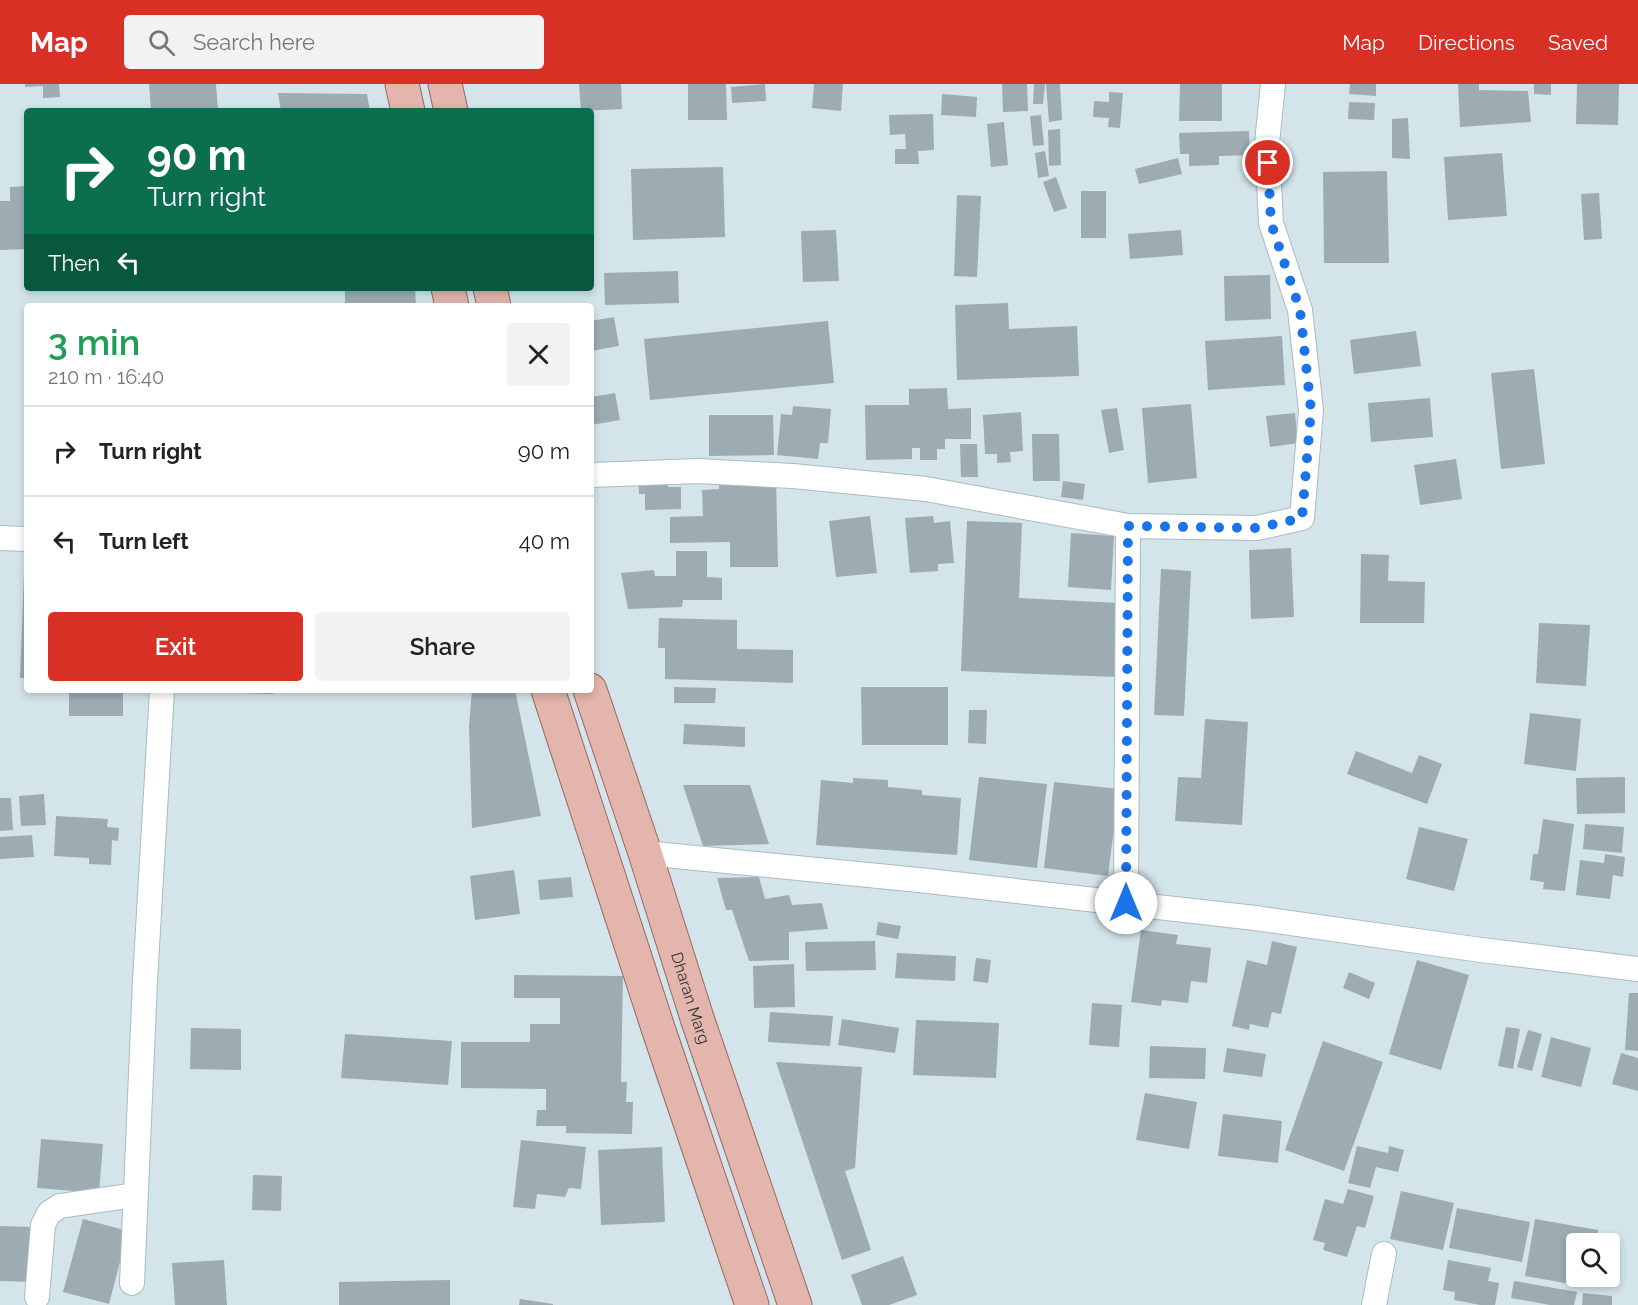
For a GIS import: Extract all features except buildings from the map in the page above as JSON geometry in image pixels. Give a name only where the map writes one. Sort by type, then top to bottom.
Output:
[{"type":"main road","points":[[402,84],[407,108]]},
{"type":"main road","points":[[445,84],[450,108]]},
{"type":"main road","points":[[549,693],[658,1028],[752,1305]]},
{"type":"main road","name":"Dharan Marg","points":[[591,693],[697,1017],[795,1305]]},
{"type":"street","points":[[594,475],[698,471],[804,477],[926,489],[1128,526],[1257,528],[1302,518],[1311,410],[1300,310],[1271,223],[1267,143],[1273,84]]},
{"type":"street","points":[[1126,903],[1128,526]]},
{"type":"street","points":[[0,538],[24,539]]},
{"type":"street","points":[[132,1283],[145,969],[162,693]]},
{"type":"street","points":[[645,853],[918,879],[1255,918],[1481,950],[1638,969]]},
{"type":"street","points":[[37,1297],[43,1224],[49,1213],[60,1206],[135,1195]]},
{"type":"street","points":[[1374,1305],[1384,1254]]},
{"type":"route","points":[[1126,903],[1128,526],[1257,528],[1302,518],[1311,410],[1300,310],[1271,223],[1268,163]]}]
